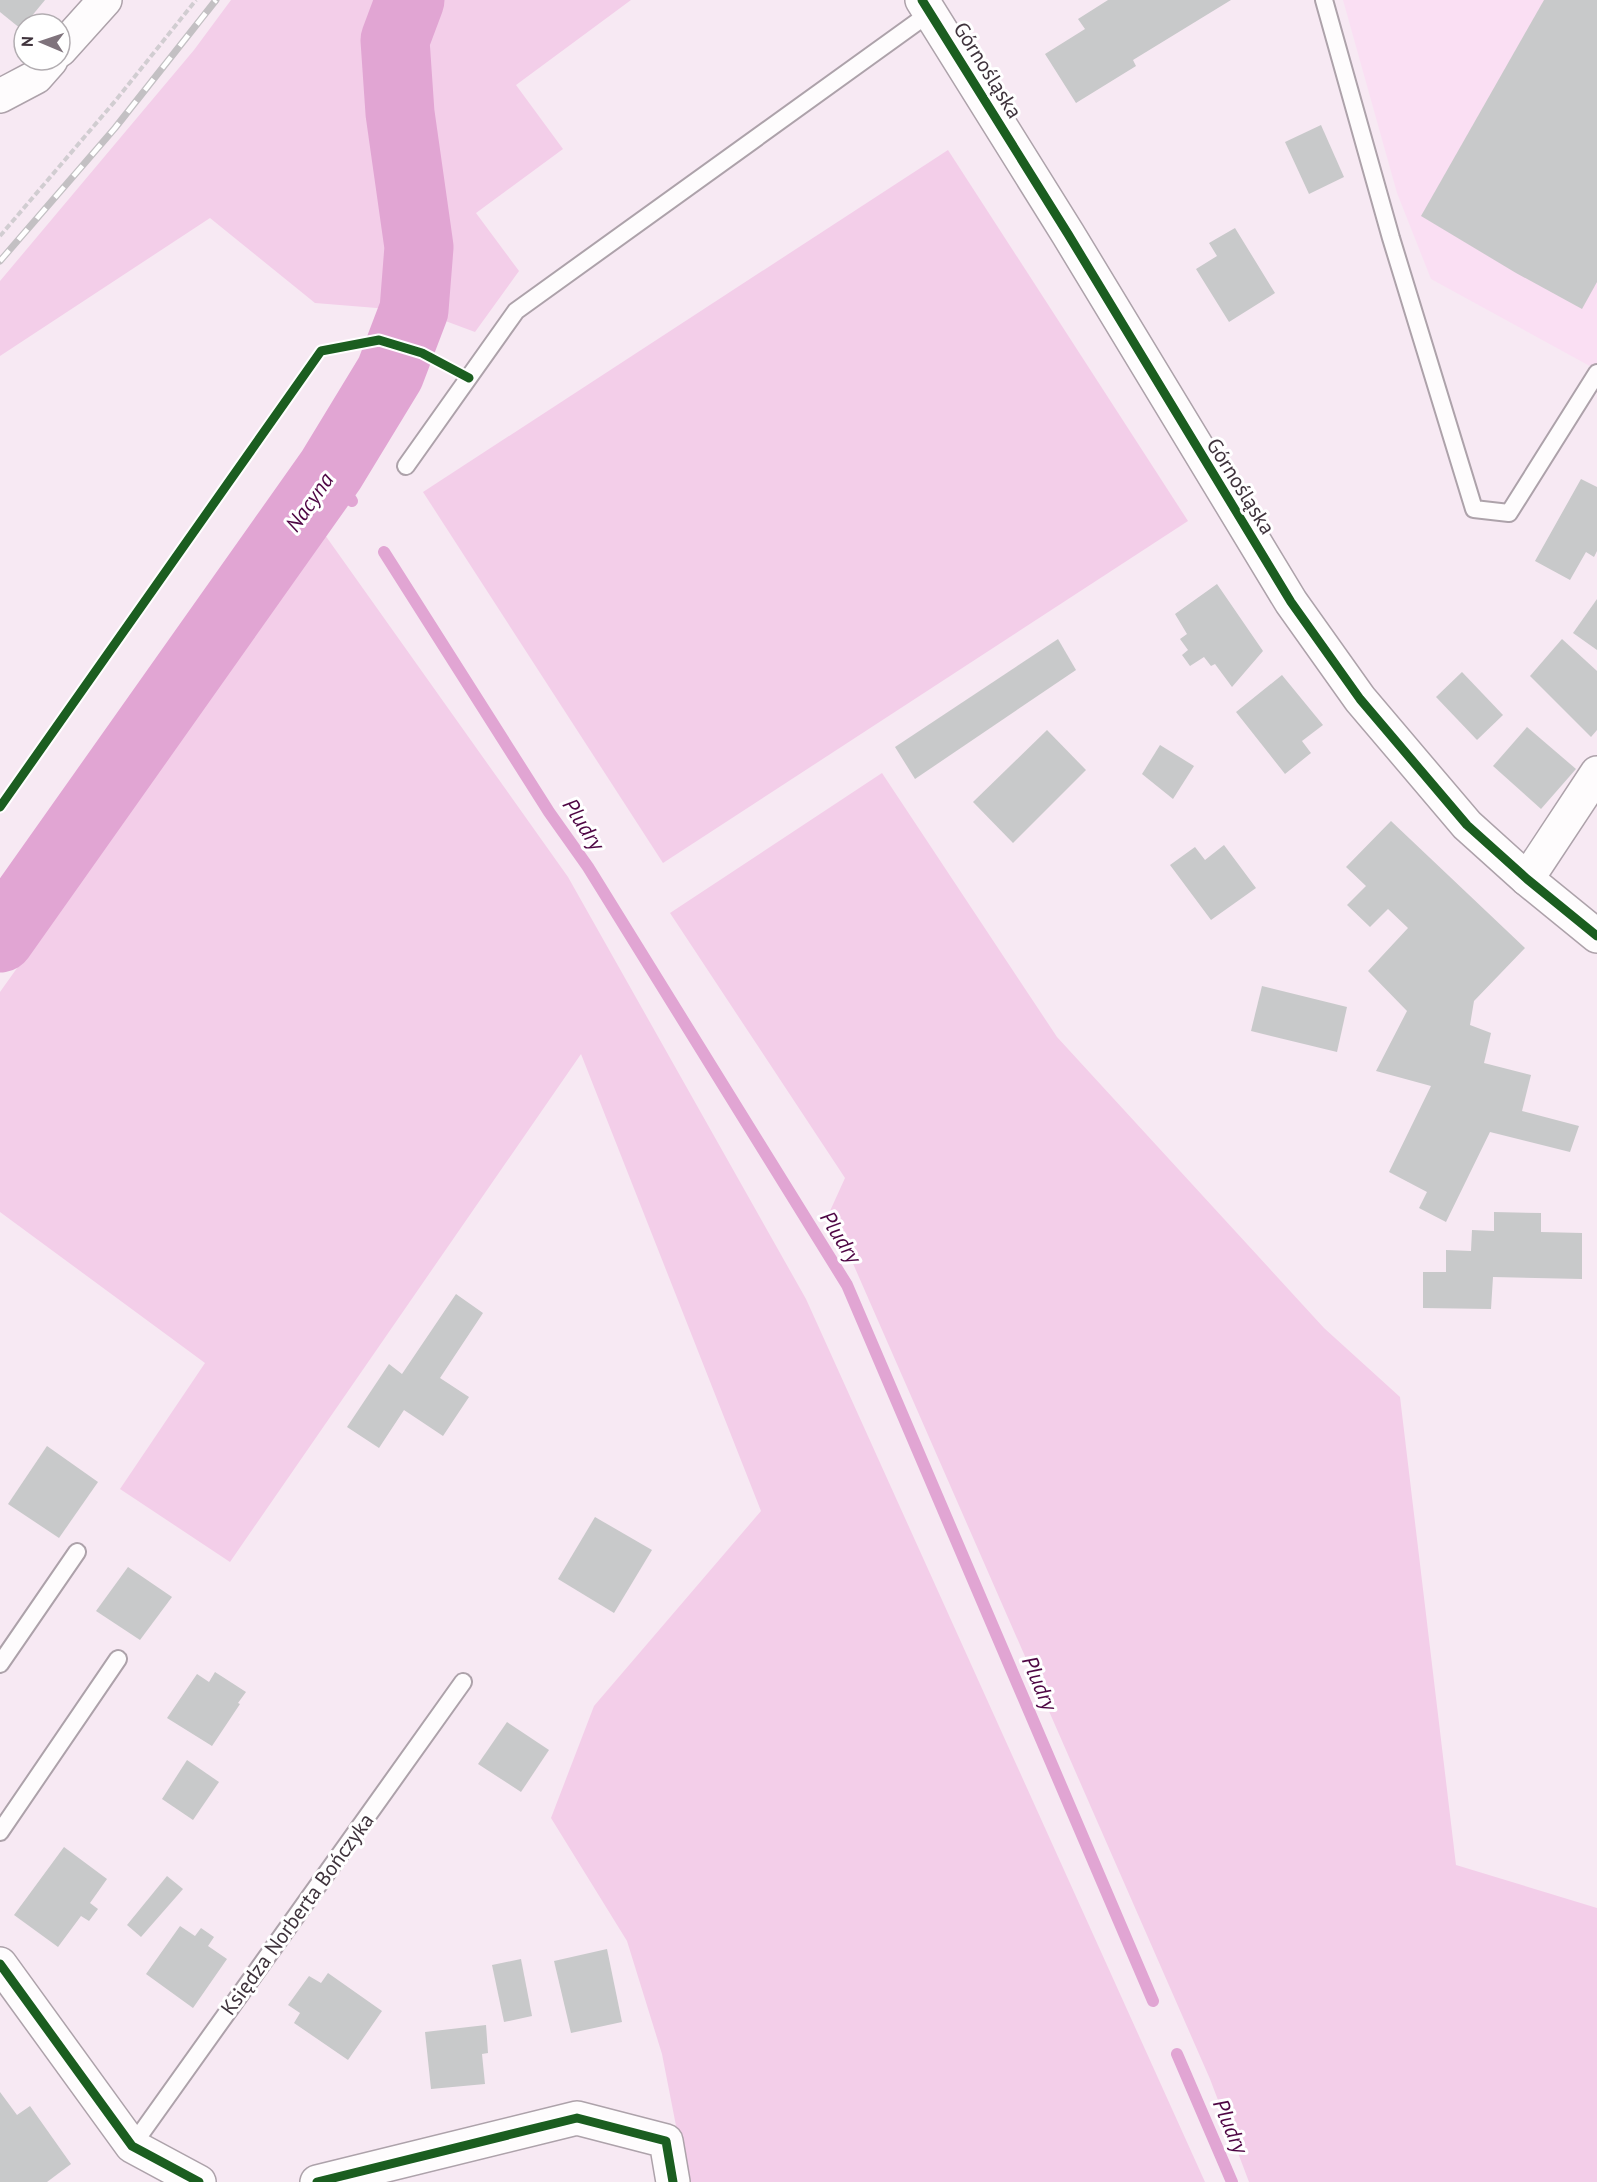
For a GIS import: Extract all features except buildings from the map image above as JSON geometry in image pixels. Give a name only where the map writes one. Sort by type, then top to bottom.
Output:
[{"type":"street","points":[[72,37],[105,0]]},
{"type":"street","name":"Górnośląska","points":[[934,9],[1214,476],[1291,602],[1322,647],[1405,754],[1467,825],[1527,879],[1597,936]]},
{"type":"street","points":[[0,96],[36,77],[40,72]]},
{"type":"street","points":[[1527,879],[1597,773]]},
{"type":"street","points":[[0,1964],[132,2146],[194,2181]]},
{"type":"street","points":[[317,2182],[577,2118],[666,2140],[674,2182]]},
{"type":"lane","points":[[1324,0],[1391,238],[1474,509],[1509,513],[1597,373]]},
{"type":"lane","points":[[406,466],[516,311],[934,9]]},
{"type":"lane","points":[[0,1664],[77,1552]]},
{"type":"lane","points":[[0,1832],[118,1659]]},
{"type":"lane","name":"Księdza Norberta Bończyka","points":[[132,2146],[463,1682]]},
{"type":"path","points":[[0,236],[116,100],[196,0]]},
{"type":"shaded area","points":[[231,0],[391,0],[382,27],[401,249],[389,309],[315,303],[210,218],[0,356],[0,281],[194,50]]},
{"type":"shaded area","points":[[428,0],[631,0],[516,85],[563,149],[476,213],[519,271],[475,332],[432,316],[435,250],[409,37]]},
{"type":"shaded area","points":[[1343,0],[1597,0],[1597,370],[1431,279],[1397,193]]},
{"type":"shaded area","points":[[948,150],[1188,521],[663,863],[423,492]]},
{"type":"shaded area","points":[[325,535],[568,877],[806,1299],[1205,2182],[687,2182],[662,2054],[627,1941],[551,1818],[594,1706],[761,1511],[581,1054],[230,1562],[120,1489],[205,1363],[0,1212],[0,992]]},
{"type":"shaded area","points":[[882,773],[1057,1037],[1324,1328],[1400,1397],[1456,1865],[1597,1908],[1597,2182],[1249,2182],[1210,2079],[830,1211],[845,1178],[670,913]]},
{"type":"waterway","name":"Nacyna","points":[[0,938],[331,470],[390,373],[414,310],[419,247],[400,113],[395,40],[410,0]]},
{"type":"waterway","name":"Pludry","points":[[331,470],[352,501]]},
{"type":"waterway","name":"Pludry","points":[[384,552],[549,812],[588,867],[847,1285],[1153,2001]]},
{"type":"waterway","name":"Pludry","points":[[1177,2054],[1232,2182]]},
{"type":"railway","points":[[0,261],[115,128],[216,0]]},
{"type":"cycle path","points":[[922,0],[1068,234],[1291,602],[1360,699],[1467,825],[1527,879],[1597,936]]},
{"type":"cycle path","points":[[0,807],[321,351],[379,340],[422,353],[469,378]]},
{"type":"cycle path","points":[[0,1964],[132,2146],[199,2182]]},
{"type":"cycle path","points":[[317,2182],[577,2118],[666,2141],[673,2182]]}]
